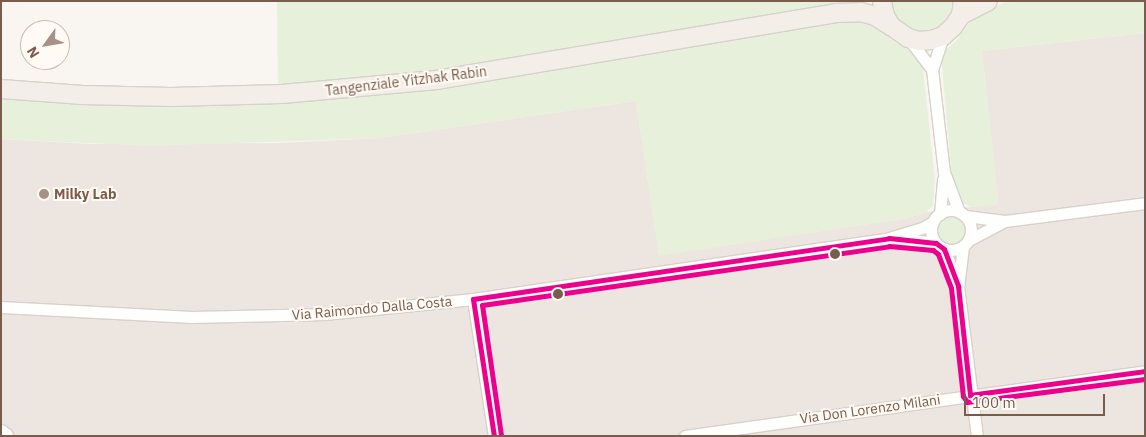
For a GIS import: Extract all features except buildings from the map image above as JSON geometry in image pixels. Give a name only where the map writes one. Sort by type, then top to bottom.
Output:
[{"type":"main road","name":"Tangenziale Yitzhak Rabin","points":[[837,13],[861,1]]},
{"type":"main road","points":[[882,1],[885,16],[891,26]]},
{"type":"main road","points":[[908,38],[919,41],[943,36],[954,27],[962,8],[988,1]]},
{"type":"main road","name":"Tangenziale Yitzhak Rabin","points":[[1,89],[83,95],[172,97],[282,94],[384,86],[436,80],[837,13],[861,12],[875,16],[908,38]]},
{"type":"main road","points":[[1,433],[5,436]]},
{"type":"street","points":[[943,36],[932,69],[944,172],[936,218],[931,230],[958,286]]},
{"type":"street","points":[[908,38],[932,69]]},
{"type":"street","points":[[944,172],[962,214],[971,226],[958,286],[970,395],[977,436]]},
{"type":"street","points":[[890,238],[924,227],[945,211],[1005,221],[1145,203]]},
{"type":"street","points":[[890,238],[940,246],[954,251],[1005,221]]},
{"type":"street","name":"Via Raimondo Dalla Costa","points":[[1,307],[192,317],[325,314],[473,299],[890,238]]},
{"type":"street","points":[[473,299],[494,436]]},
{"type":"street","name":"Via Don Lorenzo Milani","points":[[685,436],[1145,371]]},
{"type":"shaded area","points":[[1145,33],[1145,436],[1,436],[1,139],[92,144],[279,143],[380,138],[636,101],[659,255],[909,218],[926,212],[998,204],[982,51]]},
{"type":"green space","points":[[277,1],[847,1],[835,7],[417,75],[278,87]]},
{"type":"green space","points":[[888,1],[956,1],[954,14],[947,23],[938,30],[927,33],[915,33],[896,21]]},
{"type":"green space","points":[[1018,1],[1145,1],[1145,33],[982,51],[999,204],[970,207],[959,201],[952,180],[941,54],[956,41],[971,20],[1003,3]]},
{"type":"green space","points":[[856,20],[869,20],[894,42],[918,55],[923,68],[935,180],[933,206],[926,212],[909,218],[659,256],[636,101],[380,138],[151,146],[1,139],[1,98],[278,102],[384,95]]},
{"type":"green space","points":[[951,216],[961,220],[965,230],[961,240],[951,244],[941,240],[937,230],[941,220]]},
{"type":"transit line","points":[[473,299],[889,238],[936,243],[944,249],[958,286],[970,395]]},
{"type":"transit line","points":[[501,435],[482,305],[889,246],[933,250],[938,254],[951,288],[963,396],[967,402],[1145,379]]},
{"type":"transit line","points":[[473,299],[494,436]]},
{"type":"transit line","points":[[970,395],[1145,371]]},
{"type":"place","name":"Milky Lab","points":[[44,194]]}]
